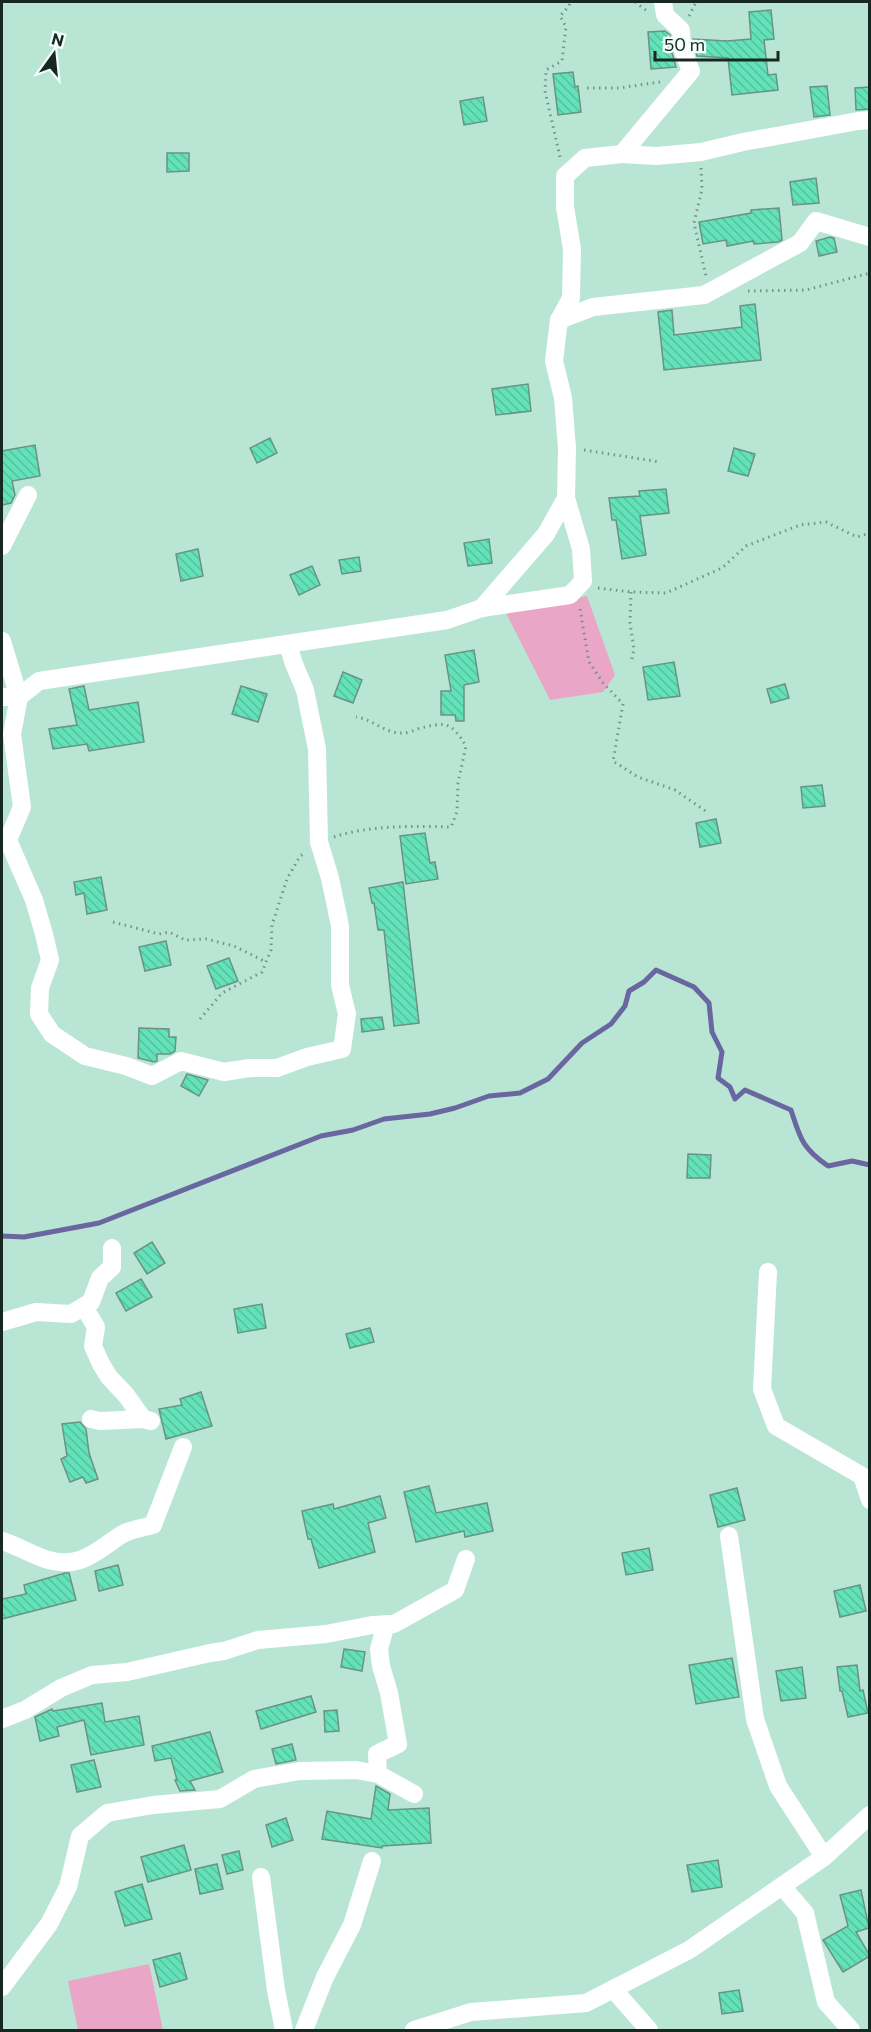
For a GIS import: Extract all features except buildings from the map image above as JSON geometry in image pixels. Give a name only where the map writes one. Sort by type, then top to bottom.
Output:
[{"type":"street","points":[[622,154],[691,71],[682,48],[681,30],[664,15],[663,2]]},
{"type":"street","points":[[10,697],[39,681],[447,620],[482,608],[574,590],[584,581],[581,549],[566,498],[567,448],[563,398],[554,361],[559,320],[571,298],[572,249],[565,207],[565,176],[585,158],[622,154],[656,156],[701,152],[743,142],[870,120]]},
{"type":"street","points":[[559,320],[593,307],[704,295],[800,243],[816,221],[870,237]]},
{"type":"street","points":[[2,546],[28,495]]},
{"type":"street","points":[[482,608],[546,534],[566,498]]},
{"type":"street","points":[[2,641],[22,807],[5,841],[34,900],[50,960],[40,988],[39,1014],[52,1034],[85,1056],[126,1066],[152,1076],[181,1061],[224,1072],[250,1068],[277,1068],[307,1057],[342,1049],[346,1014],[340,985],[340,926],[330,878],[319,842],[316,749],[305,690],[288,645]]},
{"type":"street","points":[[2,1322],[36,1311],[71,1314],[84,1307],[91,1302],[100,1278],[112,1267],[112,1248]]},
{"type":"street","points":[[768,1272],[762,1389],[776,1426],[862,1476],[870,1500]]},
{"type":"street","points":[[84,1307],[96,1327],[93,1346],[101,1364],[109,1377],[147,1420],[100,1421],[91,1419]]},
{"type":"street","points":[[2,1540],[46,1559],[66,1561],[86,1559],[123,1533],[153,1525],[183,1448]]},
{"type":"street","points":[[729,1536],[755,1719],[778,1786],[824,1857]]},
{"type":"street","points":[[2,1719],[25,1710],[61,1688],[92,1676],[127,1672],[224,1651],[258,1640],[326,1634],[372,1624],[394,1624],[455,1590],[466,1558]]},
{"type":"street","points":[[378,1774],[377,1754],[398,1744],[379,1649],[386,1624]]},
{"type":"street","points":[[2,1987],[49,1924],[68,1887],[80,1836],[107,1813],[153,1805],[220,1799],[254,1779],[300,1771],[356,1770],[378,1774],[414,1794]]},
{"type":"street","points":[[414,2031],[471,2012],[586,2003],[689,1950],[824,1857],[870,1815]]},
{"type":"street","points":[[304,2031],[325,1977],[352,1925],[372,1861]]},
{"type":"street","points":[[261,1877],[276,1990],[284,2031]]},
{"type":"street","points":[[782,1886],[805,1913],[826,2002],[830,2031]]},
{"type":"street","points":[[613,1989],[649,2031]]},
{"type":"street","points":[[826,2002],[850,2031]]},
{"type":"path","points":[[565,176],[545,90],[546,70],[562,61],[566,27],[560,16],[570,2]]},
{"type":"path","points":[[587,88],[619,88],[684,79]]},
{"type":"path","points":[[701,152],[702,189],[694,223],[709,292]]},
{"type":"path","points":[[747,291],[806,290],[870,273]]},
{"type":"path","points":[[567,448],[600,451],[660,462]]},
{"type":"path","points":[[707,812],[675,790],[638,777],[614,761],[623,704],[603,683],[589,662],[581,609],[574,590],[666,593],[722,568],[746,546],[800,525],[826,522],[857,537],[870,533]]},
{"type":"path","points":[[631,592],[630,623],[634,649],[631,663]]},
{"type":"path","points":[[200,1019],[222,993],[262,972],[271,950],[272,925],[287,879],[300,856],[319,842],[347,833],[391,827],[451,827],[457,812],[458,783],[466,746],[456,729],[441,723],[403,733],[381,729],[368,719],[356,717]]},
{"type":"path","points":[[113,922],[159,934],[169,932],[185,940],[207,939],[234,946],[266,962]]},
{"type":"shaded area","points":[[587,596],[615,675],[603,692],[550,700],[505,611]]},
{"type":"shaded area","points":[[149,1964],[163,2030],[78,2030],[68,1981]]},
{"type":"waterway","points":[[2,1236],[24,1237],[99,1223],[321,1136],[353,1130],[384,1119],[430,1114],[489,1096],[520,1093],[548,1079],[582,1043],[611,1024],[625,1006],[629,991],[644,982],[656,970],[694,987],[709,1003],[712,1032],[722,1052],[718,1078],[730,1087],[735,1099],[745,1090],[791,1110],[803,1142],[828,1166],[852,1161],[870,1165]]}]
